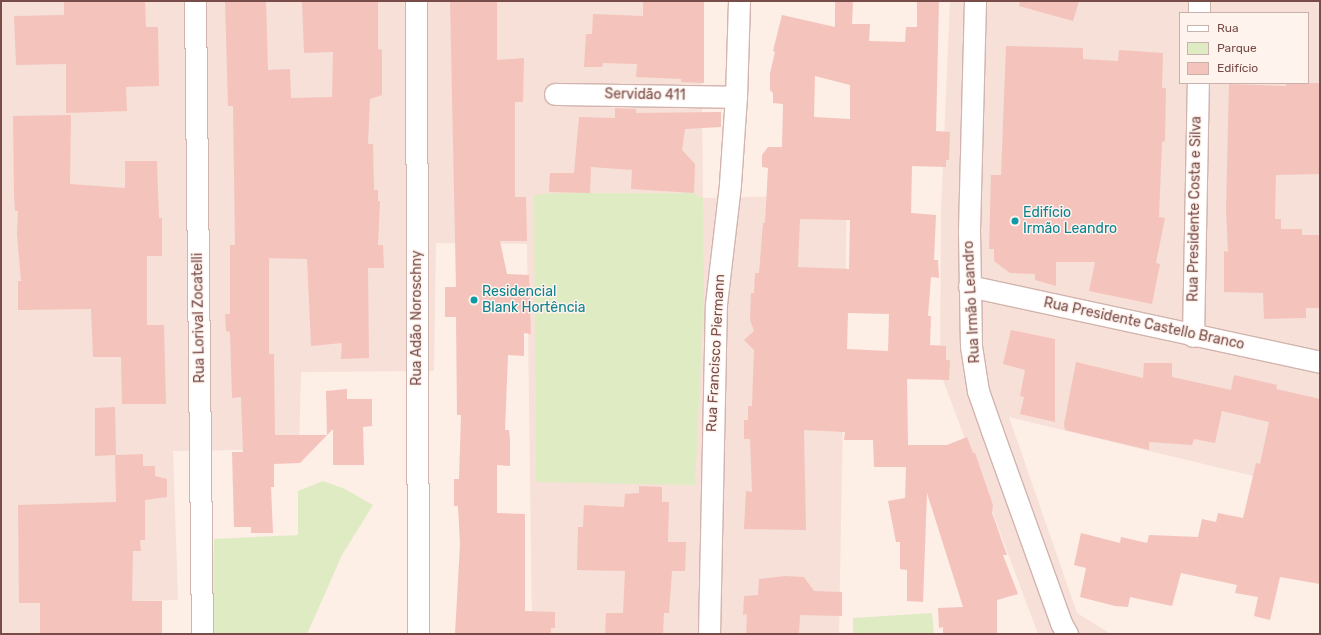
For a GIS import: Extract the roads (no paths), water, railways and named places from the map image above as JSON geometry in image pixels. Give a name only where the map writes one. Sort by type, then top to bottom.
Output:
[{"type":"street","name":"Rua Lorival Zocatelli","points":[[195,1],[202,634]]},
{"type":"street","name":"Rua Adão Noroschny","points":[[416,1],[418,634]]},
{"type":"street","name":"Rua Francisco Piermann","points":[[709,634],[716,304],[730,184],[736,97],[738,1]]},
{"type":"street","name":"Rua Irmão Leandro","points":[[975,1],[969,286],[971,346],[978,391],[1061,623],[1067,634]]},
{"type":"street","points":[[1199,12],[1200,1]]},
{"type":"street","name":"Rua Presidente Costa e Silva","points":[[1193,336],[1198,84]]},
{"type":"street","name":"Servidão 411","points":[[554,94],[736,97]]},
{"type":"street","name":"Rua Presidente Castello Branco","points":[[969,286],[1193,336],[1320,362]]},
{"type":"place","name":"Edifício Irmão Leandro","points":[[1015,221]]},
{"type":"place","name":"Residencial Blank Hortência","points":[[474,300]]}]
